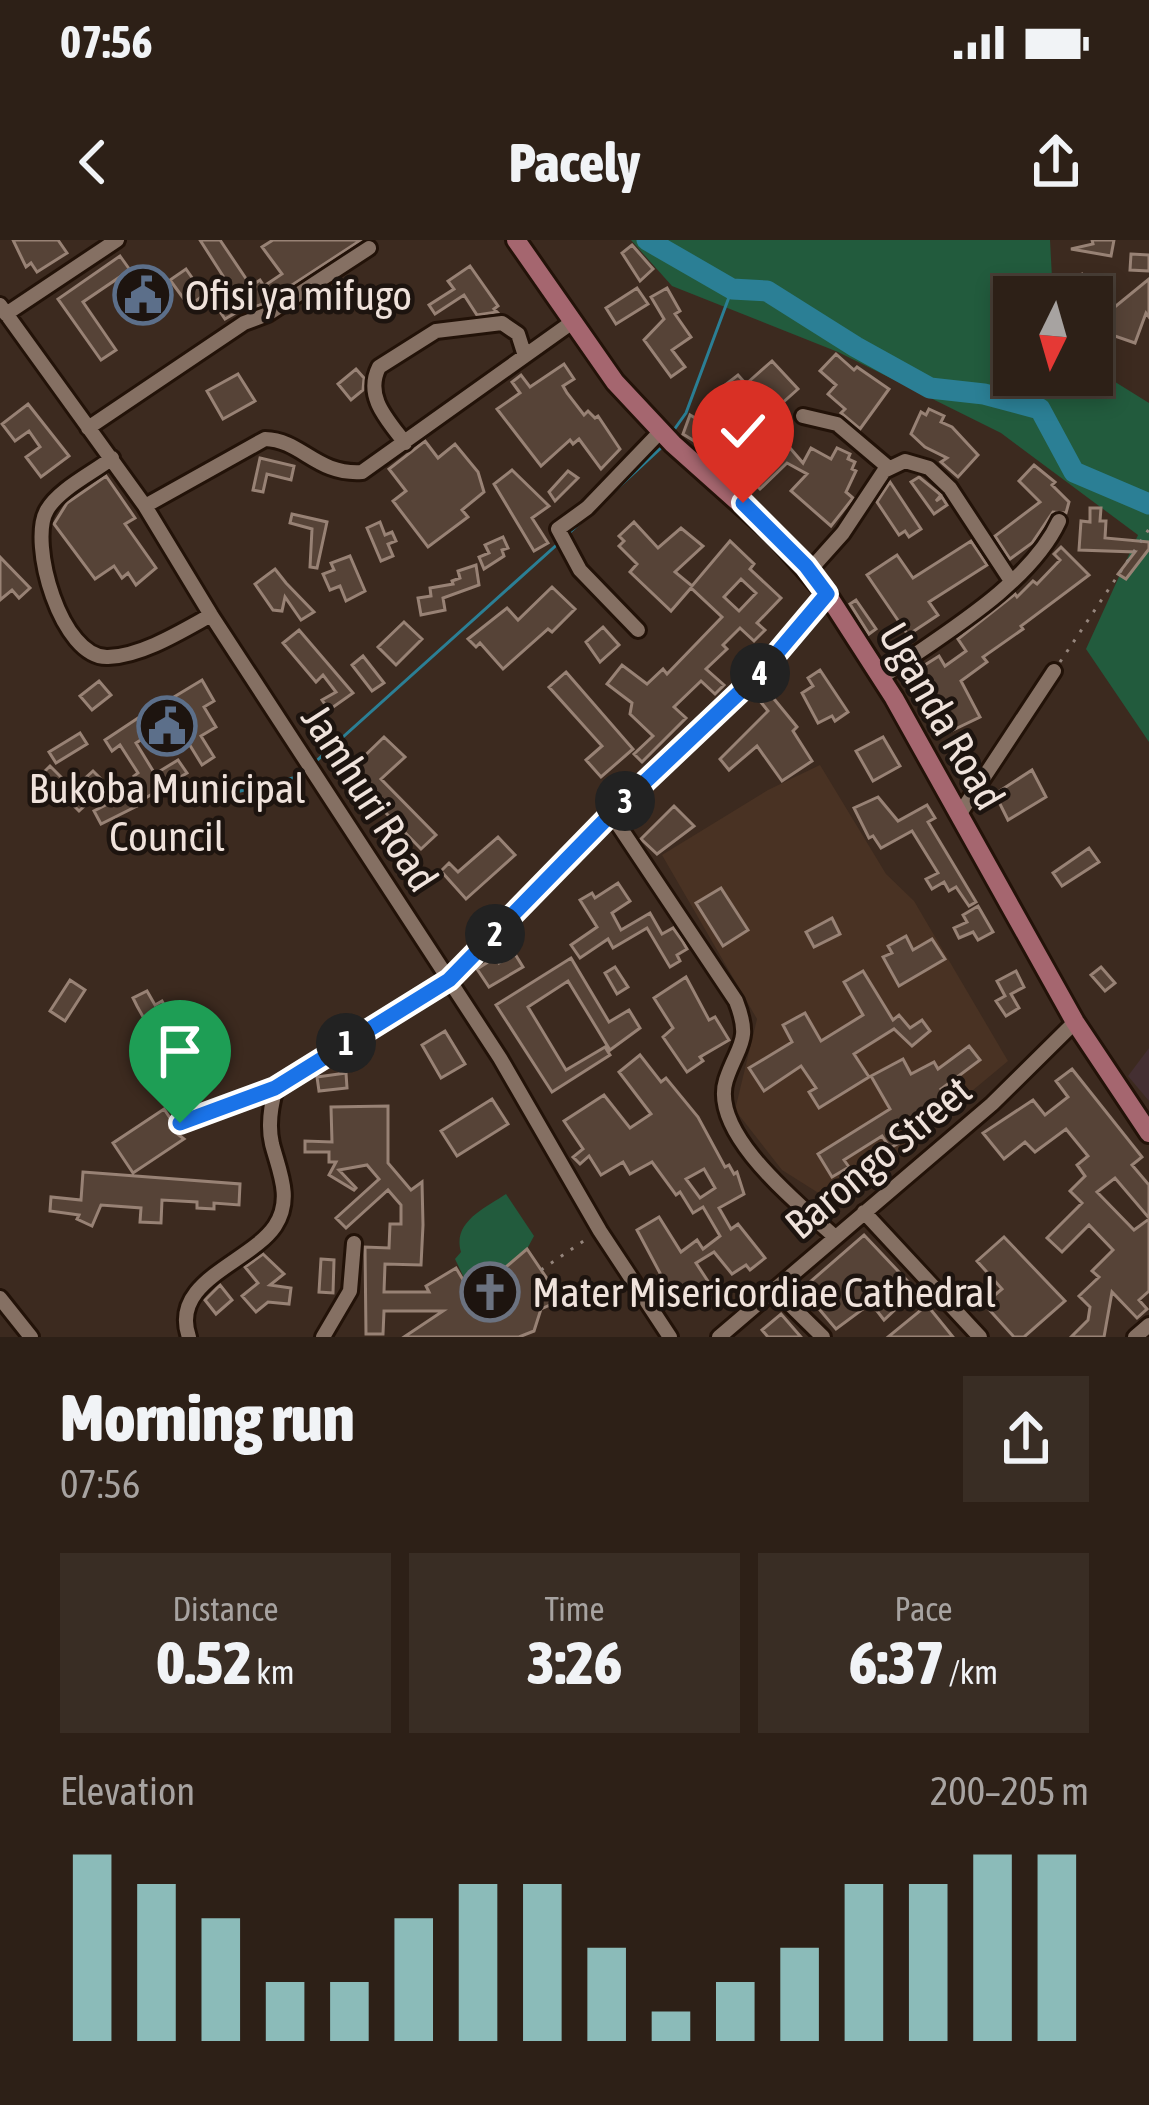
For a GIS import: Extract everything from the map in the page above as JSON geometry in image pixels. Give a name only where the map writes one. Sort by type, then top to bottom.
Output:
[{"type":"main road","name":"Uganda Road","points":[[516,240],[615,382],[666,438],[743,503],[827,594],[881,678],[1075,1022],[1149,1133]]},
{"type":"street","points":[[3,310],[117,240]]},
{"type":"street","points":[[88,428],[244,323],[268,314],[369,248]]},
{"type":"street","name":"Jamhuri Road","points":[[3,310],[145,506],[500,1058],[600,1231],[670,1337]]},
{"type":"street","points":[[405,443],[376,401],[373,388],[379,367],[436,331],[502,323],[518,334],[525,356]]},
{"type":"street","points":[[145,506],[266,440],[287,443],[315,464],[362,472],[571,323]]},
{"type":"street","points":[[803,416],[837,424],[890,468]]},
{"type":"street","points":[[638,630],[580,570],[557,529],[666,438]]},
{"type":"street","points":[[112,458],[52,505],[43,523],[52,598],[74,640],[106,658],[151,644],[212,615]]},
{"type":"street","points":[[809,571],[890,468],[905,461],[918,463],[941,479],[1011,581]]},
{"type":"street","points":[[881,678],[1011,581],[1049,540],[1059,520]]},
{"type":"street","points":[[180,1123],[275,1088],[449,980],[611,814],[761,672],[827,594]]},
{"type":"street","points":[[959,815],[1054,671]]},
{"type":"street","points":[[611,814],[736,1001],[745,1026],[744,1044],[726,1082],[723,1102],[730,1121],[752,1156],[834,1236]]},
{"type":"street","name":"Barongo Street","points":[[719,1337],[992,1104],[1075,1022]]},
{"type":"street","points":[[189,1337],[184,1316],[187,1304],[204,1284],[271,1232],[279,1219],[284,1172],[272,1142],[275,1088]]},
{"type":"street","points":[[864,1212],[980,1337]]},
{"type":"street","points":[[323,1337],[350,1291],[353,1244]]},
{"type":"street","points":[[774,1289],[823,1337]]},
{"type":"street","points":[[0,1298],[31,1337]]},
{"type":"street","points":[[1135,1337],[1149,1325]]},
{"type":"path","points":[[1054,671],[1149,529]]},
{"type":"path","points":[[542,1270],[600,1231]]},
{"type":"shaded area","points":[[820,765],[886,874],[914,901],[1008,1061],[836,1204],[782,1170],[735,1110],[757,1019],[662,855],[768,790]]},
{"type":"shaded area","points":[[1149,1048],[1149,1101],[1128,1076]]},
{"type":"green space","points":[[631,240],[1050,240],[1052,276],[993,276],[993,396],[1113,396],[1113,381],[1149,403],[1149,742],[1086,649],[1138,535],[1001,433],[838,352],[672,286]]},
{"type":"green space","points":[[506,1194],[534,1236],[527,1249],[480,1289],[469,1288],[455,1259],[461,1252],[461,1232],[472,1217]]},
{"type":"building","points":[[13,240],[58,240],[67,253],[37,272],[31,263],[26,267]]},
{"type":"building","points":[[200,240],[220,240],[251,286],[260,280],[264,286],[282,274],[262,247],[273,240],[361,240],[263,304],[225,319],[204,288],[223,276]]},
{"type":"building","points":[[1092,240],[1114,240],[1111,256],[1071,249],[1093,244]]},
{"type":"building","points":[[632,245],[653,269],[640,281],[622,253]]},
{"type":"building","points":[[1131,254],[1149,255],[1149,271],[1130,270]]},
{"type":"building","points":[[120,256],[130,270],[83,302],[116,350],[101,360],[58,299]]},
{"type":"building","points":[[470,266],[498,306],[497,312],[477,315],[464,295],[435,314],[429,305],[454,289],[448,281]]},
{"type":"building","points":[[186,269],[204,295],[189,306],[170,280]]},
{"type":"building","points":[[1149,279],[1149,317],[1146,313],[1135,343],[1113,335],[1113,308]]},
{"type":"building","points":[[637,288],[648,304],[616,324],[606,308]]},
{"type":"building","points":[[667,288],[680,311],[675,314],[691,337],[672,350],[685,367],[671,377],[644,340],[664,319],[651,297]]},
{"type":"building","points":[[836,354],[889,389],[860,429],[841,413],[845,409],[828,394],[836,385],[820,371]]},
{"type":"building","points":[[772,361],[798,389],[769,415],[782,430],[778,434],[803,463],[811,448],[831,459],[837,448],[855,462],[846,492],[853,498],[831,526],[791,491],[807,474],[787,463],[760,489],[752,481],[745,490],[683,434],[690,415],[719,432],[740,413],[720,389],[738,375],[746,384]]},
{"type":"building","points":[[564,364],[574,379],[563,386],[567,393],[584,415],[588,411],[598,416],[620,449],[601,469],[579,439],[573,444],[570,440],[541,466],[497,409],[520,393],[512,382],[521,375],[530,387]]},
{"type":"building","points":[[356,369],[364,378],[363,390],[351,400],[338,384]]},
{"type":"building","points":[[238,374],[255,401],[223,419],[207,391]]},
{"type":"building","points":[[28,404],[69,456],[41,477],[26,457],[40,447],[29,431],[15,441],[2,424]]},
{"type":"building","points":[[929,409],[944,416],[941,422],[978,455],[958,477],[941,462],[947,458],[911,434],[921,412],[926,415]]},
{"type":"building","points":[[425,441],[438,458],[455,444],[478,472],[484,492],[462,510],[468,517],[428,547],[393,501],[406,491],[389,469]]},
{"type":"building","points":[[260,458],[294,466],[291,480],[267,474],[263,492],[253,490]]},
{"type":"building","points":[[1034,465],[1069,502],[1066,513],[1053,512],[1032,543],[1010,559],[995,536],[1040,502],[1019,481]]},
{"type":"building","points":[[512,470],[549,506],[532,518],[548,543],[534,551],[494,484]]},
{"type":"building","points":[[568,471],[578,478],[555,501],[549,492]]},
{"type":"building","points":[[106,476],[135,518],[125,524],[156,568],[136,585],[128,573],[122,578],[114,566],[95,579],[54,524],[67,503]]},
{"type":"building","points":[[919,477],[941,495],[936,501],[942,497],[947,505],[934,514],[911,482]]},
{"type":"building","points":[[890,482],[921,529],[909,537],[905,531],[899,535],[877,502]]},
{"type":"building","points":[[1090,508],[1101,508],[1105,538],[1149,542],[1149,549],[1126,579],[1118,574],[1135,552],[1079,550],[1081,521],[1090,522]]},
{"type":"building","points":[[292,514],[327,522],[317,568],[310,567],[312,529],[290,523]]},
{"type":"building","points":[[380,522],[385,535],[392,532],[396,541],[388,544],[393,556],[381,561],[367,528]]},
{"type":"building","points":[[634,522],[658,548],[681,528],[703,546],[675,572],[692,586],[730,541],[754,564],[750,569],[781,598],[757,623],[765,630],[754,641],[740,628],[723,645],[727,649],[706,669],[724,685],[715,694],[701,681],[674,707],[686,718],[642,762],[634,754],[653,736],[630,714],[632,703],[607,684],[622,665],[647,684],[663,669],[667,674],[722,617],[691,588],[671,611],[630,572],[637,564],[619,546],[624,541],[619,536]],"holes":[[[741,579],[756,593],[739,611],[724,597]]]},
{"type":"building","points":[[503,537],[508,548],[502,550],[504,556],[484,569],[479,557],[489,553],[485,545]]},
{"type":"building","points":[[971,541],[987,565],[929,602],[938,615],[908,635],[867,575],[897,555],[913,578]]},
{"type":"building","points":[[1061,547],[1089,575],[983,657],[987,662],[961,681],[980,717],[949,732],[931,710],[942,703],[917,670],[939,656],[945,666],[966,651],[958,639],[1033,581],[1037,584],[1060,560],[1054,554]]},
{"type":"building","points":[[350,556],[365,591],[346,601],[340,586],[330,590],[323,574],[334,570],[331,563]]},
{"type":"building","points":[[0,557],[30,588],[19,598],[12,590],[0,600]]},
{"type":"building","points":[[476,565],[479,585],[443,598],[445,610],[421,615],[418,598],[431,596],[430,588],[453,584],[460,578],[458,571]]},
{"type":"building","points":[[275,569],[314,612],[301,620],[285,597],[282,611],[273,610],[255,584]]},
{"type":"building","points":[[552,587],[575,609],[503,669],[480,643],[476,647],[468,639],[507,608],[518,620]]},
{"type":"building","points":[[856,600],[876,629],[869,634],[850,604]]},
{"type":"building","points":[[404,622],[422,639],[396,665],[378,647]]},
{"type":"building","points":[[603,627],[619,645],[600,662],[586,642]]},
{"type":"building","points":[[299,630],[353,693],[329,710],[322,700],[336,692],[323,675],[316,682],[283,643]]},
{"type":"building","points":[[363,656],[384,683],[372,691],[352,665]]},
{"type":"building","points":[[820,670],[848,712],[835,721],[832,716],[818,723],[802,693],[813,686],[808,678]]},
{"type":"building","points":[[566,672],[633,749],[601,777],[586,760],[602,746],[549,687]]},
{"type":"building","points":[[202,680],[214,701],[204,707],[216,727],[201,736],[214,757],[202,765],[164,703]]},
{"type":"building","points":[[99,681],[111,695],[92,710],[80,696]]},
{"type":"building","points":[[770,694],[797,727],[793,731],[812,761],[782,781],[757,746],[729,770],[720,759],[768,711],[760,701]]},
{"type":"building","points":[[147,712],[158,729],[136,743],[155,774],[178,760],[187,773],[101,824],[94,811],[141,787],[120,745],[112,751],[105,740]]},
{"type":"building","points":[[80,733],[87,744],[56,763],[49,752]]},
{"type":"building","points":[[384,737],[405,757],[381,779],[436,835],[421,849],[347,773]]},
{"type":"building","points":[[883,737],[900,766],[873,781],[856,751]]},
{"type":"building","points":[[50,766],[73,789],[93,771],[107,785],[79,811],[42,774]]},
{"type":"building","points":[[1032,770],[1046,797],[1008,820],[995,794]]},
{"type":"building","points":[[878,797],[898,821],[927,805],[935,818],[928,822],[976,902],[969,906],[956,887],[949,891],[944,882],[932,889],[926,879],[938,873],[912,831],[881,848],[873,836],[869,838],[854,808]]},
{"type":"building","points":[[674,806],[694,826],[657,854],[641,839]]},
{"type":"building","points":[[498,837],[515,855],[466,899],[441,871],[449,863],[458,872]]},
{"type":"building","points":[[1089,848],[1099,862],[1062,886],[1053,873]]},
{"type":"building","points":[[618,883],[630,901],[612,913],[621,930],[650,913],[662,934],[673,928],[683,942],[687,949],[677,955],[680,961],[670,967],[647,928],[613,948],[608,939],[580,958],[571,945],[597,927],[580,900],[592,893],[595,898]]},
{"type":"building","points":[[721,888],[748,930],[723,946],[696,903]]},
{"type":"building","points":[[978,906],[993,932],[978,940],[973,932],[959,938],[954,928],[967,922],[963,915]]},
{"type":"building","points":[[832,918],[840,934],[814,947],[806,932]]},
{"type":"building","points":[[906,936],[913,950],[932,939],[945,959],[899,986],[883,957],[892,953],[888,946]]},
{"type":"building","points":[[515,954],[523,967],[489,987],[477,969],[496,957],[499,963]]},
{"type":"building","points":[[571,958],[609,1022],[629,1010],[640,1028],[610,1050],[568,981],[528,1007],[566,1070],[605,1047],[610,1055],[552,1092],[496,1005]]},
{"type":"building","points":[[615,967],[628,987],[617,994],[605,973]]},
{"type":"building","points":[[1101,967],[1115,983],[1105,991],[1091,975]]},
{"type":"building","points":[[863,971],[893,1020],[899,1015],[910,1028],[922,1020],[930,1031],[912,1046],[894,1029],[854,1054],[869,1077],[819,1108],[809,1092],[816,1088],[801,1066],[764,1091],[749,1068],[792,1042],[783,1025],[805,1013],[821,1041],[863,1015],[844,982]]},
{"type":"building","points":[[1016,971],[1024,987],[1011,994],[1019,1008],[1006,1016],[996,1001],[1005,996],[997,981]]},
{"type":"building","points":[[686,977],[709,1020],[715,1017],[729,1040],[700,1057],[703,1061],[687,1072],[663,1037],[673,1028],[654,998]]},
{"type":"building","points":[[70,980],[85,990],[65,1021],[50,1011]]},
{"type":"building","points":[[147,991],[155,1005],[162,1001],[205,1076],[200,1079],[205,1087],[194,1094],[189,1085],[183,1088],[133,998]]},
{"type":"building","points":[[445,1031],[465,1064],[441,1078],[422,1045]]},
{"type":"building","points":[[969,1046],[980,1060],[941,1089],[948,1099],[896,1129],[903,1141],[890,1148],[882,1136],[844,1160],[849,1167],[832,1177],[818,1154],[890,1109],[871,1076],[903,1059],[911,1074],[934,1062],[938,1069]]},
{"type":"building","points":[[640,1055],[698,1117],[725,1167],[737,1172],[744,1194],[719,1208],[731,1229],[738,1224],[765,1258],[750,1270],[746,1265],[732,1274],[714,1252],[696,1263],[717,1295],[695,1308],[677,1305],[637,1230],[659,1217],[681,1252],[697,1240],[703,1249],[720,1236],[703,1207],[693,1213],[652,1162],[630,1174],[623,1162],[601,1175],[589,1156],[580,1164],[573,1157],[583,1149],[564,1121],[604,1095],[630,1128],[651,1114],[619,1072]],"holes":[[[704,1169],[715,1188],[700,1198],[686,1179]]]},
{"type":"building","points":[[1072,1069],[1142,1157],[1132,1165],[1149,1185],[1149,1218],[1115,1178],[1097,1192],[1134,1230],[1149,1219],[1149,1291],[1139,1300],[1147,1309],[1137,1318],[1112,1292],[1104,1337],[1071,1337],[1088,1320],[1090,1307],[1079,1296],[1099,1277],[1092,1271],[1113,1250],[1089,1225],[1062,1252],[1047,1238],[1082,1203],[1070,1191],[1085,1176],[1077,1165],[1088,1156],[1066,1129],[1035,1152],[1025,1142],[1004,1159],[983,1133],[1033,1100],[1045,1115],[1068,1097],[1056,1081]]},
{"type":"building","points":[[346,1073],[347,1088],[319,1091],[317,1077]]},
{"type":"building","points":[[492,1099],[508,1124],[457,1156],[441,1131]]},
{"type":"building","points":[[388,1106],[388,1163],[411,1190],[422,1182],[423,1225],[421,1265],[385,1264],[384,1292],[429,1292],[426,1286],[456,1268],[468,1288],[480,1289],[527,1249],[554,1289],[546,1295],[552,1304],[541,1309],[534,1331],[519,1337],[404,1337],[443,1311],[384,1311],[383,1334],[366,1334],[365,1247],[389,1248],[390,1224],[401,1224],[401,1205],[388,1190],[346,1228],[336,1218],[379,1179],[367,1165],[339,1170],[354,1190],[329,1175],[336,1162],[329,1162],[329,1152],[305,1152],[305,1141],[332,1142],[331,1107]]},
{"type":"building","points":[[164,1109],[170,1128],[184,1139],[133,1173],[113,1143]]},
{"type":"building","points":[[83,1172],[240,1184],[239,1205],[214,1203],[214,1209],[197,1208],[197,1202],[162,1200],[161,1223],[140,1222],[141,1208],[101,1205],[92,1226],[77,1219],[79,1215],[50,1211],[51,1197],[81,1200]]},
{"type":"building","points":[[864,1235],[916,1290],[884,1320],[871,1303],[836,1329],[802,1289]]},
{"type":"building","points":[[1004,1237],[1065,1301],[1024,1337],[1014,1337],[984,1304],[1002,1289],[977,1261]]},
{"type":"building","points":[[263,1254],[284,1274],[270,1285],[291,1288],[289,1304],[268,1302],[256,1312],[242,1296],[258,1283],[245,1267]]},
{"type":"building","points":[[321,1259],[334,1260],[333,1293],[319,1292]]},
{"type":"building","points":[[220,1285],[232,1300],[216,1314],[205,1300]]},
{"type":"building","points":[[927,1305],[953,1337],[888,1337]]},
{"type":"building","points":[[781,1314],[801,1337],[768,1337],[762,1330]]},
{"type":"waterway","points":[[647,240],[732,289],[767,291],[930,388],[984,394],[1040,409],[1074,472],[1149,504]]},
{"type":"waterway","points":[[671,434],[686,413],[732,289]]},
{"type":"waterway","points":[[568,534],[662,447]]},
{"type":"waterway","points":[[314,763],[561,541]]},
{"type":"waterway","points":[[188,804],[297,777],[306,769]]},
{"type":"place","name":"Ofisi ya mifugo","points":[[143,295]]},
{"type":"place","name":"Bukoba Municipal Council","points":[[167,726]]},
{"type":"place","name":"Mater Misericordiae Cathedral","points":[[490,1292]]},
{"type":"route","points":[[180,1123],[275,1088],[449,980],[611,814],[761,672],[827,594],[743,503]]}]
